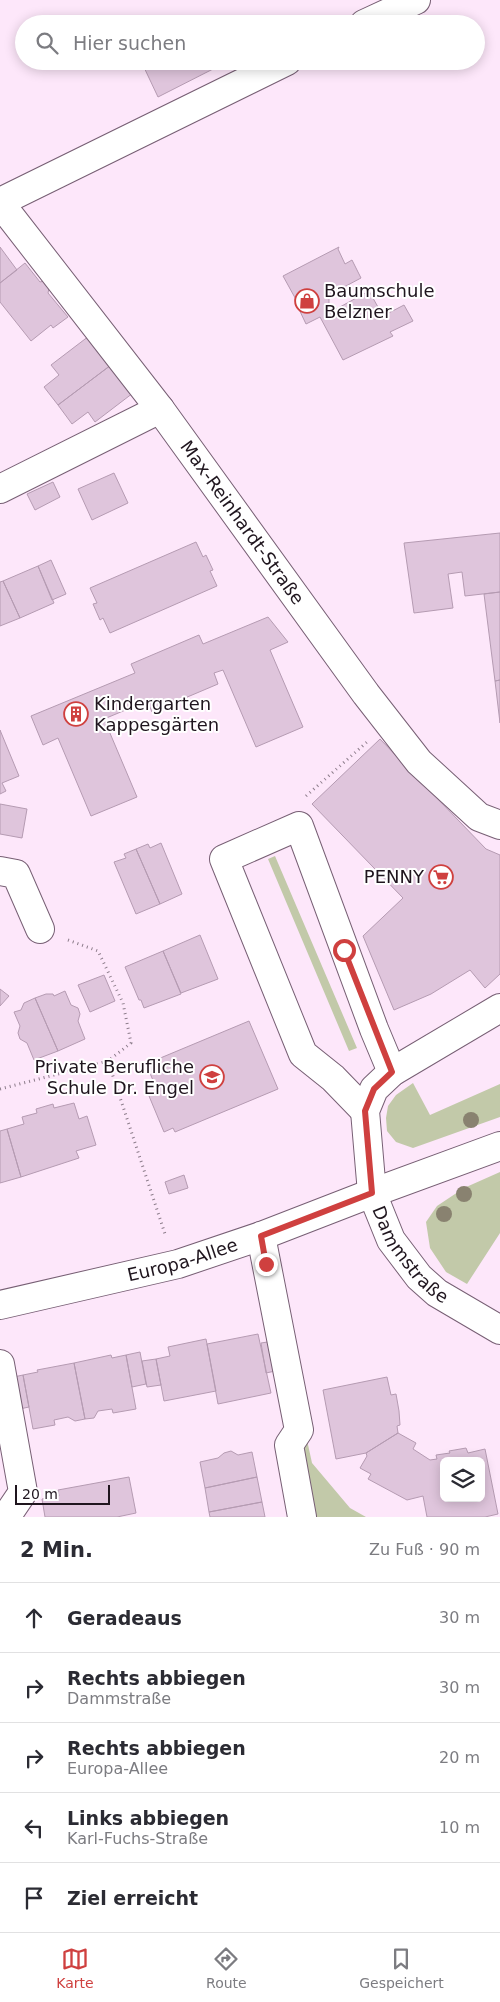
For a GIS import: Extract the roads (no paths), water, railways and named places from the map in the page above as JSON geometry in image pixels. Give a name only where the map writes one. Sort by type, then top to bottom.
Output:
[{"type":"street","points":[[384,15],[416,0]]},
{"type":"street","points":[[0,202],[268,70]]},
{"type":"street","name":"Max-Reinhardt-Straße","points":[[0,202],[160,409],[366,694],[419,762],[479,817],[500,825]]},
{"type":"street","points":[[0,489],[160,409]]},
{"type":"street","points":[[365,1111],[333,1078],[303,1054],[224,859],[299,826],[374,1029],[392,1072]]},
{"type":"street","points":[[0,871],[16,874],[40,929]]},
{"type":"street","name":"Dammstraße","points":[[500,1008],[392,1072],[374,1089],[365,1111],[372,1193],[391,1240],[419,1277],[438,1294],[500,1330]]},
{"type":"street","name":"Europa-Allee","points":[[0,1305],[178,1264],[261,1236],[500,1146]]},
{"type":"street","points":[[261,1236],[299,1430],[290,1445],[302,1517]]},
{"type":"street","points":[[0,1364],[23,1492],[6,1517]]},
{"type":"place","name":"Baumschule Belzner","points":[[307,301]]},
{"type":"place","name":"Kindergarten Kappesgärten","points":[[76,714]]},
{"type":"place","name":"PENNY","points":[[441,877]]},
{"type":"place","name":"Private Berufliche Schule Dr. Engel","points":[[212,1077]]}]
